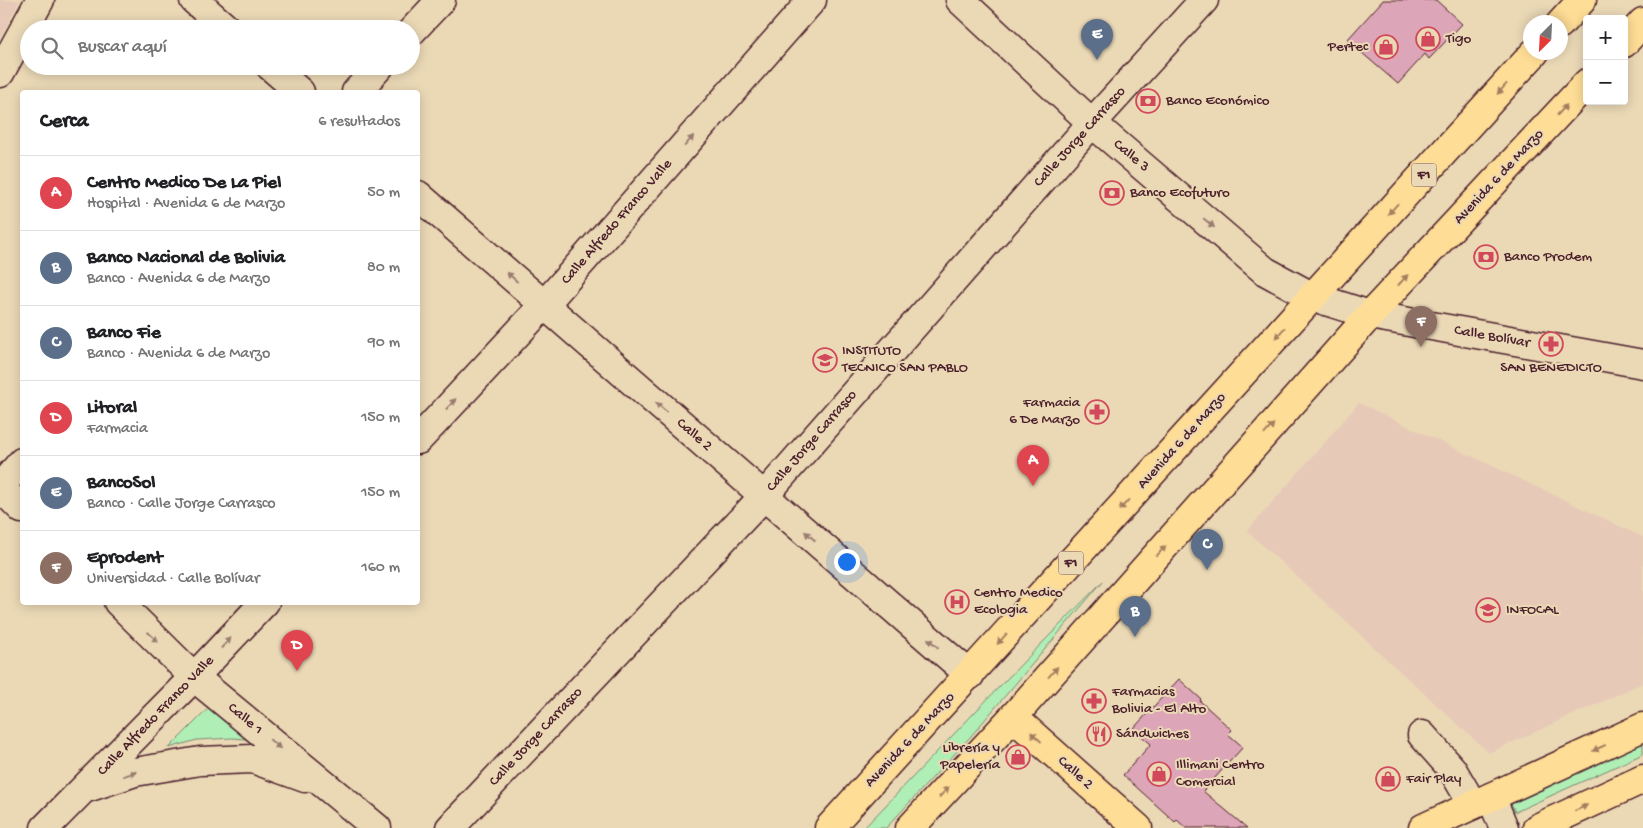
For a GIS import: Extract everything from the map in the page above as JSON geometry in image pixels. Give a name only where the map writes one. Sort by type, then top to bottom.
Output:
[{"type":"main road","points":[[1568,15],[1582,0]]},
{"type":"main road","points":[[1628,39],[1643,22]]},
{"type":"main road","name":"Avenida 6 de Marzo","points":[[829,828],[1528,60]]},
{"type":"main road","name":"Avenida 6 de Marzo","points":[[910,828],[1013,717],[1370,315],[1583,87]]},
{"type":"main road","name":"Calle 2","points":[[1013,717],[1124,822]]},
{"type":"main road","points":[[1423,828],[1471,811],[1643,727]]},
{"type":"main road","points":[[1537,828],[1643,779]]},
{"type":"street","points":[[29,20],[40,0]]},
{"type":"street","points":[[194,0],[217,20]]},
{"type":"street","points":[[420,22],[441,0]]},
{"type":"street","name":"Calle Alfredo Franco Valle","points":[[420,438],[544,305],[812,0]]},
{"type":"street","name":"Calle 3","points":[[960,0],[1092,123],[1265,271],[1313,297]]},
{"type":"street","name":"Calle Jorge Carrasco","points":[[450,828],[764,496],[1092,123],[1204,0]]},
{"type":"street","points":[[0,73],[20,36]]},
{"type":"street","points":[[280,75],[298,90]]},
{"type":"street","points":[[358,90],[372,75]]},
{"type":"street","name":"Calle 2","points":[[420,197],[970,675]]},
{"type":"street","name":"Calle Bolívar","points":[[1313,297],[1370,315],[1643,364]]},
{"type":"street","points":[[20,464],[0,487],[20,507]]},
{"type":"street","name":"Calle 1","points":[[121,605],[194,677],[377,828]]},
{"type":"street","name":"Calle Alfredo Franco Valle","points":[[46,828],[262,605]]},
{"type":"street","points":[[1422,735],[1452,770],[1471,811],[1504,828]]},
{"type":"street","points":[[84,789],[135,772],[200,761],[253,760],[324,784]]},
{"type":"shaded area","points":[[0,0],[20,0],[0,39]]},
{"type":"shaded area","name":"INFOCAL","points":[[1359,403],[1643,537],[1643,683],[1489,753],[1247,531]]},
{"type":"green space","points":[[1103,581],[971,736],[886,828],[864,828],[999,687]]},
{"type":"green space","points":[[214,703],[259,740],[232,738],[197,740],[169,748]]},
{"type":"green space","points":[[1643,738],[1643,754],[1515,812],[1509,799]]},
{"type":"building","points":[[1383,0],[1436,0],[1462,24],[1429,59],[1425,54],[1398,84],[1347,40]]},
{"type":"building","points":[[1179,679],[1232,730],[1228,734],[1243,747],[1203,791],[1247,828],[1186,828],[1177,820],[1175,822],[1123,775],[1151,744],[1133,729]]},
{"type":"place","name":"Tigo","points":[[1428,39]]},
{"type":"place","name":"Pertec","points":[[1386,47]]},
{"type":"place","name":"BancoSol","points":[[1097,60]]},
{"type":"place","name":"Banco Económico","points":[[1148,101]]},
{"type":"place","name":"Banco Ecofuturo","points":[[1112,193]]},
{"type":"place","name":"Banco Prodem","points":[[1486,257]]},
{"type":"place","name":"SAN BENEDICTO","points":[[1551,344]]},
{"type":"place","name":"Eprodent","points":[[1421,347]]},
{"type":"place","name":"INSTITUTO TECNICO SAN PABLO","points":[[825,360]]},
{"type":"place","name":"Farmacia 6 De Marzo","points":[[1097,412]]},
{"type":"place","name":"Centro Medico De La Piel","points":[[1033,486]]},
{"type":"place","name":"Banco Fie","points":[[1207,570]]},
{"type":"place","name":"Centro Medico Ecologia","points":[[957,602]]},
{"type":"place","name":"INFOCAL","points":[[1488,610]]},
{"type":"place","name":"Banco Nacional de Bolivia","points":[[1135,637]]},
{"type":"place","name":"Litoral","points":[[297,671]]},
{"type":"place","name":"Farmacias Bolivia - El Alto","points":[[1094,701]]},
{"type":"place","name":"Sándwiches","points":[[1099,734]]},
{"type":"place","name":"Librería y Papelería","points":[[1018,757]]},
{"type":"place","name":"Illimani Centro Comercial","points":[[1159,774]]},
{"type":"place","name":"Fair Play","points":[[1388,779]]}]
